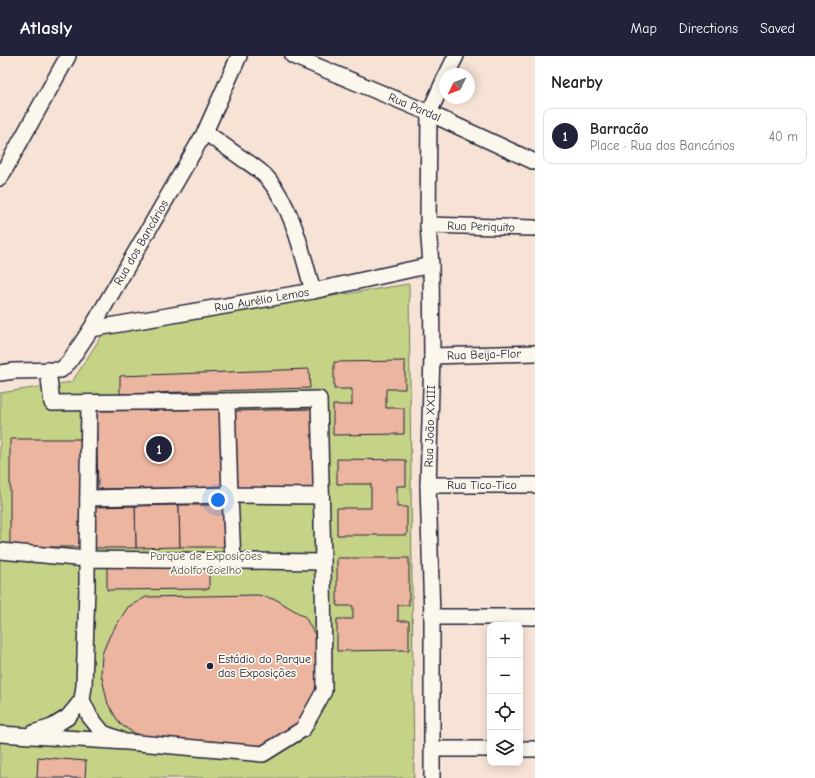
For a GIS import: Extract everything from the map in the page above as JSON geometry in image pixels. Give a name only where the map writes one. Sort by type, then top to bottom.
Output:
[{"type":"street","points":[[0,178],[68,56]]},
{"type":"street","name":"Rua dos Bancários","points":[[0,373],[14,371],[61,370],[69,362],[91,329],[206,132],[239,56]]},
{"type":"street","name":"Rua Pardal","points":[[293,56],[428,113],[535,162]]},
{"type":"street","points":[[450,68],[456,56]]},
{"type":"street","name":"Rua João XXIII","points":[[432,778],[432,617],[428,485],[432,356],[431,265],[428,226],[428,113],[439,90]]},
{"type":"street","points":[[206,132],[269,179],[290,215],[313,291]]},
{"type":"street","name":"Rua Periquito","points":[[428,226],[534,228]]},
{"type":"street","name":"Rua Aurélio Lemos","points":[[91,329],[313,291],[431,265]]},
{"type":"street","name":"Rua Beija-Flor","points":[[432,356],[535,353]]},
{"type":"street","points":[[0,734],[127,742],[263,754],[303,729],[324,691],[323,562],[319,399],[52,403],[48,370]]},
{"type":"street","points":[[227,401],[233,561]]},
{"type":"street","points":[[89,403],[87,587],[82,700],[90,717],[103,733],[127,742]]},
{"type":"street","name":"Rua Tico-Tico","points":[[428,485],[535,485]]},
{"type":"street","points":[[88,498],[230,495],[321,496]]},
{"type":"street","points":[[0,551],[87,559],[323,562]]},
{"type":"street","points":[[432,617],[535,617]]},
{"type":"street","points":[[25,736],[52,727],[68,717],[82,700]]},
{"type":"street","points":[[432,749],[487,749]]},
{"type":"street","points":[[523,749],[535,749]]},
{"type":"green space","name":"Parque de Exposições Adolfo Coelho","points":[[409,284],[414,778],[0,778],[0,393],[72,382],[104,332]]},
{"type":"building","points":[[405,361],[405,389],[386,389],[386,408],[404,408],[404,434],[333,435],[333,405],[352,405],[352,389],[334,389],[334,362]]},
{"type":"building","points":[[309,369],[310,388],[120,394],[120,376]]},
{"type":"building","points":[[220,409],[222,487],[98,489],[96,411]]},
{"type":"building","points":[[312,409],[314,488],[237,490],[235,411]]},
{"type":"building","points":[[10,439],[81,439],[80,547],[10,547]]},
{"type":"building","points":[[337,459],[406,460],[406,486],[397,486],[397,507],[407,507],[407,535],[337,535],[337,508],[371,508],[371,484],[337,484]]},
{"type":"building","points":[[179,505],[180,547],[136,548],[135,506]]},
{"type":"building","points":[[179,505],[223,505],[224,547],[180,547]]},
{"type":"building","points":[[135,506],[136,548],[95,548],[94,507]]},
{"type":"building","points":[[337,558],[409,558],[409,605],[398,605],[398,621],[409,621],[409,650],[337,651],[337,619],[353,619],[353,606],[337,606]]},
{"type":"building","points":[[209,562],[209,589],[107,590],[107,563]]},
{"type":"building","name":"Estádio do Parque das Exposições","points":[[258,595],[277,600],[305,617],[318,640],[320,681],[308,710],[297,727],[272,742],[243,750],[149,738],[132,732],[120,724],[108,704],[101,674],[102,654],[110,635],[128,607],[146,597]]},
{"type":"building","points":[[38,757],[86,761],[85,778],[37,778]]},
{"type":"place","name":"Barracão","points":[[159,449]]},
{"type":"place","name":"Estádio do Parque das Exposições","points":[[210,666]]}]
